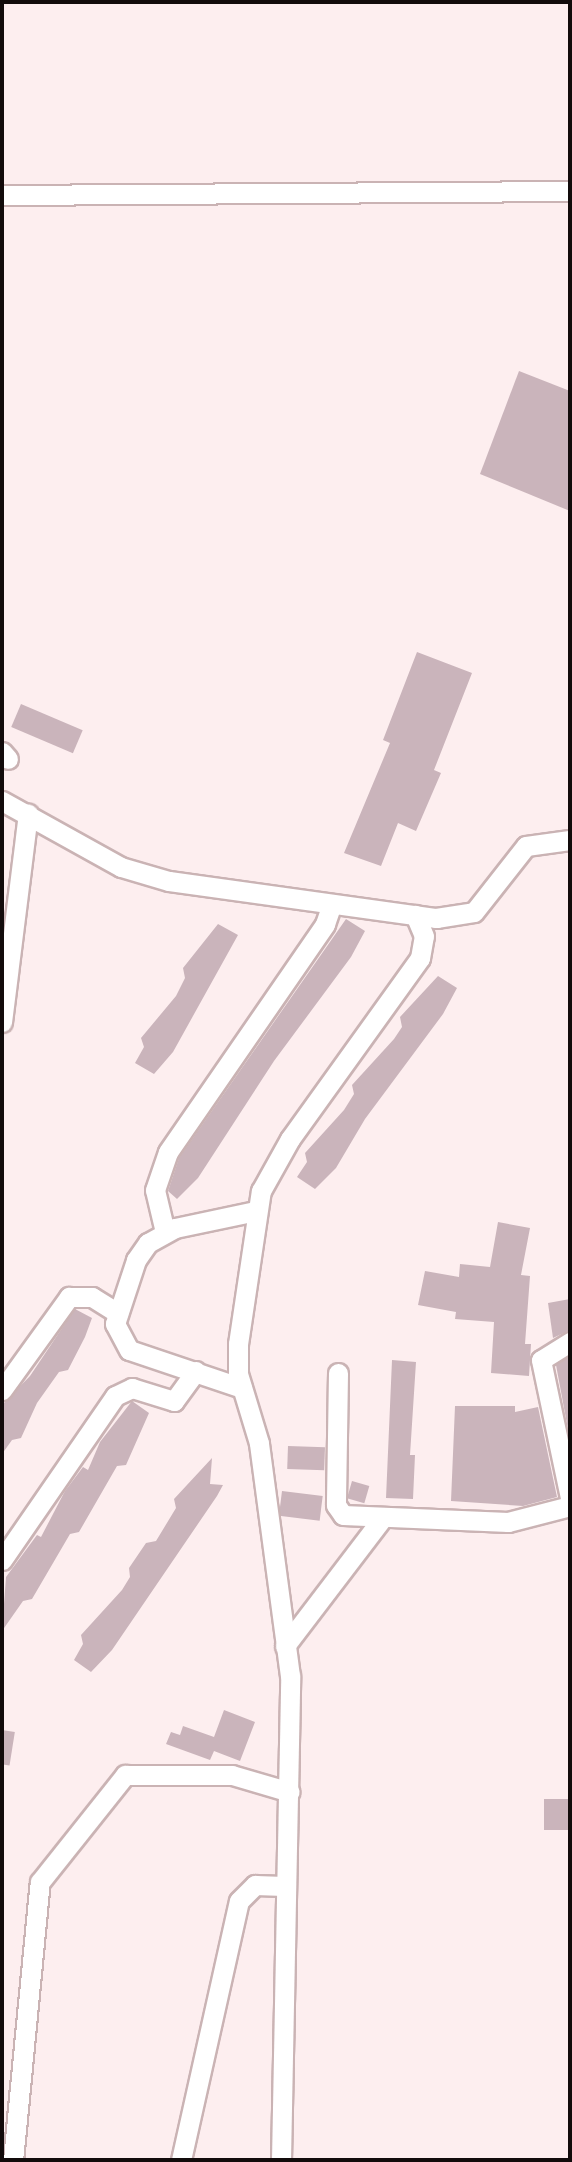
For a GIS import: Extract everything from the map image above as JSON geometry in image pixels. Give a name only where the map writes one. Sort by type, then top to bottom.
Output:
[{"type":"street","points":[[2,195],[570,191]]},
{"type":"street","points":[[2,801],[121,867],[157,878],[415,915],[460,917],[474,912],[526,846],[570,840]]},
{"type":"street","points":[[2,1022],[28,814]]},
{"type":"street","points":[[165,1232],[155,1190],[168,1152],[325,924],[332,904]]},
{"type":"street","points":[[281,2160],[284,1886],[290,1792],[285,1646],[259,1443],[242,1388],[238,1345],[256,1211],[272,1166],[420,958],[424,936],[415,915]]},
{"type":"street","points":[[242,1388],[129,1350],[116,1334],[118,1314],[141,1251],[165,1232],[256,1211]]},
{"type":"street","points":[[2,1390],[69,1297],[92,1297],[118,1314]]},
{"type":"street","points":[[570,1342],[541,1360],[541,1382],[570,1498]]},
{"type":"street","points":[[2,1560],[115,1396],[132,1388],[174,1401],[196,1371]]},
{"type":"street","points":[[338,1373],[336,1505],[348,1518],[508,1522],[570,1506]]},
{"type":"street","points":[[285,1646],[381,1520]]},
{"type":"street","points":[[13,2160],[40,1882],[125,1776],[232,1775],[290,1792]]},
{"type":"street","points":[[181,2160],[239,1901],[255,1885],[284,1886]]},
{"type":"building","points":[[519,371],[570,391],[570,511],[480,474]]},
{"type":"building","points":[[417,652],[472,673],[434,770],[441,773],[416,831],[398,823],[381,866],[344,853],[390,743],[383,740]]},
{"type":"building","points":[[21,704],[83,730],[73,753],[11,727]]},
{"type":"building","points":[[346,919],[365,931],[351,957],[274,1061],[198,1178],[177,1199],[168,1191],[179,1158]]},
{"type":"building","points":[[218,924],[238,935],[173,1052],[154,1074],[135,1063],[144,1047],[141,1038],[176,996],[185,978],[183,968]]},
{"type":"building","points":[[438,976],[457,988],[443,1014],[365,1119],[336,1168],[315,1189],[297,1177],[307,1162],[305,1153],[344,1110],[354,1094],[352,1085],[394,1039],[402,1027],[400,1017]]},
{"type":"building","points":[[498,1222],[530,1228],[521,1275],[530,1276],[525,1344],[531,1344],[529,1376],[491,1373],[494,1322],[455,1319],[456,1312],[418,1305],[425,1271],[459,1277],[460,1264],[490,1267]]},
{"type":"building","points":[[570,1299],[570,1330],[553,1338],[548,1303]]},
{"type":"building","points":[[75,1309],[92,1318],[85,1337],[68,1370],[59,1372],[37,1403],[21,1438],[12,1440],[2,1454],[2,1405],[30,1376]]},
{"type":"building","points":[[570,1356],[570,1440],[556,1365]]},
{"type":"building","points":[[392,1360],[416,1362],[410,1455],[415,1455],[413,1499],[386,1498]]},
{"type":"building","points":[[132,1401],[149,1413],[126,1465],[117,1466],[79,1532],[70,1534],[32,1599],[23,1601],[2,1631],[6,1577],[37,1535],[41,1537],[65,1491],[83,1467],[88,1470],[100,1442]]},
{"type":"building","points":[[455,1406],[515,1406],[515,1412],[538,1407],[557,1497],[523,1506],[451,1501]]},
{"type":"building","points":[[288,1446],[325,1447],[324,1470],[287,1469]]},
{"type":"building","points":[[212,1458],[210,1484],[223,1485],[217,1496],[112,1650],[91,1672],[74,1660],[83,1644],[81,1635],[122,1590],[130,1577],[129,1568],[146,1543],[156,1541],[176,1508],[174,1499]]},
{"type":"building","points":[[352,1481],[369,1486],[364,1503],[347,1498]]},
{"type":"building","points":[[282,1491],[323,1496],[320,1521],[279,1516]]},
{"type":"building","points":[[224,1710],[255,1722],[240,1761],[214,1751],[210,1760],[166,1744],[171,1732],[180,1735],[183,1726],[214,1737]]},
{"type":"building","points":[[2,1730],[15,1732],[10,1766],[2,1764]]},
{"type":"building","points":[[544,1799],[570,1799],[570,1830],[544,1830]]}]
